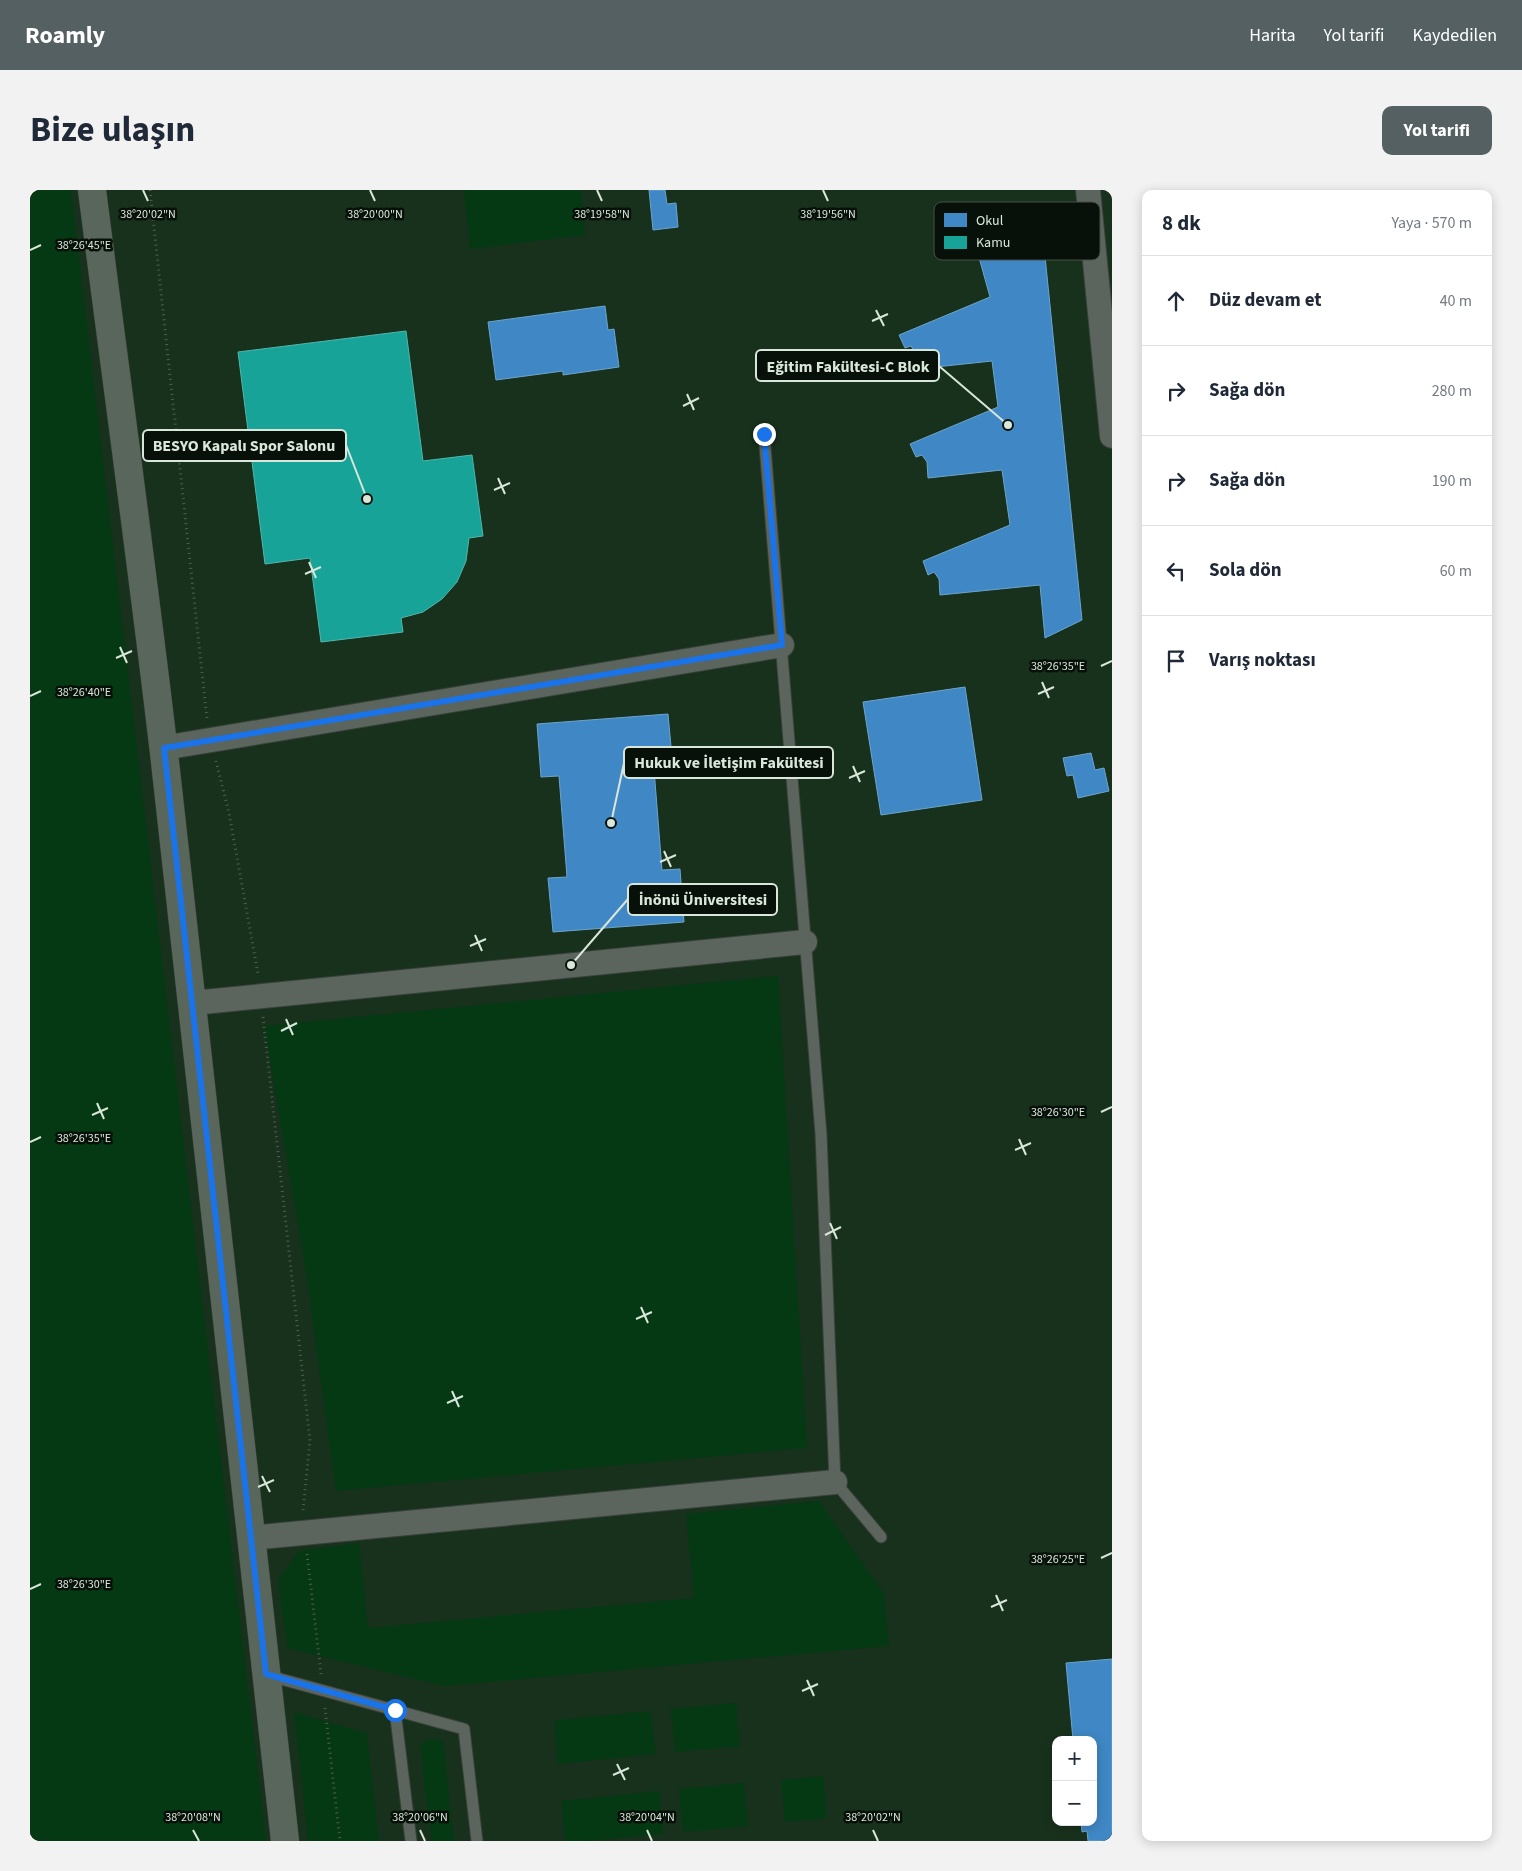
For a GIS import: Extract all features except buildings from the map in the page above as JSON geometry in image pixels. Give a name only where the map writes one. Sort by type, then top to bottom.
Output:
[{"type":"main road","points":[[92,190],[164,748],[285,1841]]},
{"type":"street","points":[[1095,260],[1112,436]]},
{"type":"street","points":[[164,748],[782,645]]},
{"type":"street","points":[[193,1003],[805,942]]},
{"type":"street","points":[[250,1538],[835,1482]]},
{"type":"lane","points":[[764,434],[821,1134],[835,1482],[882,1537]]},
{"type":"lane","points":[[266,1674],[464,1729],[477,1841]]},
{"type":"lane","points":[[395,1710],[411,1841]]},
{"type":"shaded area","points":[[30,190],[1112,190],[1112,1841],[30,1841]]},
{"type":"green space","points":[[30,190],[71,190],[266,1841],[30,1841]]},
{"type":"green space","points":[[464,190],[581,190],[585,235],[470,249]]},
{"type":"green space","points":[[778,976],[807,1448],[336,1491],[304,1259],[264,1026]]},
{"type":"green space","points":[[819,1501],[884,1594],[889,1646],[444,1686],[287,1648],[278,1580],[299,1551],[359,1543],[368,1628],[694,1598],[686,1514]]},
{"type":"green space","points":[[736,1703],[740,1746],[675,1752],[671,1709]]},
{"type":"green space","points":[[651,1711],[656,1754],[558,1764],[554,1720]]},
{"type":"green space","points":[[294,1712],[367,1733],[379,1841],[308,1841]]},
{"type":"green space","points":[[431,1739],[443,1741],[454,1841],[431,1841],[420,1744]]},
{"type":"green space","points":[[823,1776],[827,1818],[785,1822],[781,1780]]},
{"type":"green space","points":[[744,1783],[748,1826],[683,1832],[679,1789]]},
{"type":"green space","points":[[659,1791],[663,1834],[587,1841],[565,1841],[561,1801]]},
{"type":"place","name":"Eğitim Fakültesi-C Blok","points":[[1008,425]]},
{"type":"place","name":"BESYO Kapalı Spor Salonu","points":[[367,499]]},
{"type":"place","name":"Hukuk ve İletişim Fakültesi","points":[[611,823]]},
{"type":"place","name":"İnönü Üniversitesi","points":[[571,965]]},
{"type":"route","points":[[395,1710],[266,1674],[164,748],[782,645],[764,434]]}]
